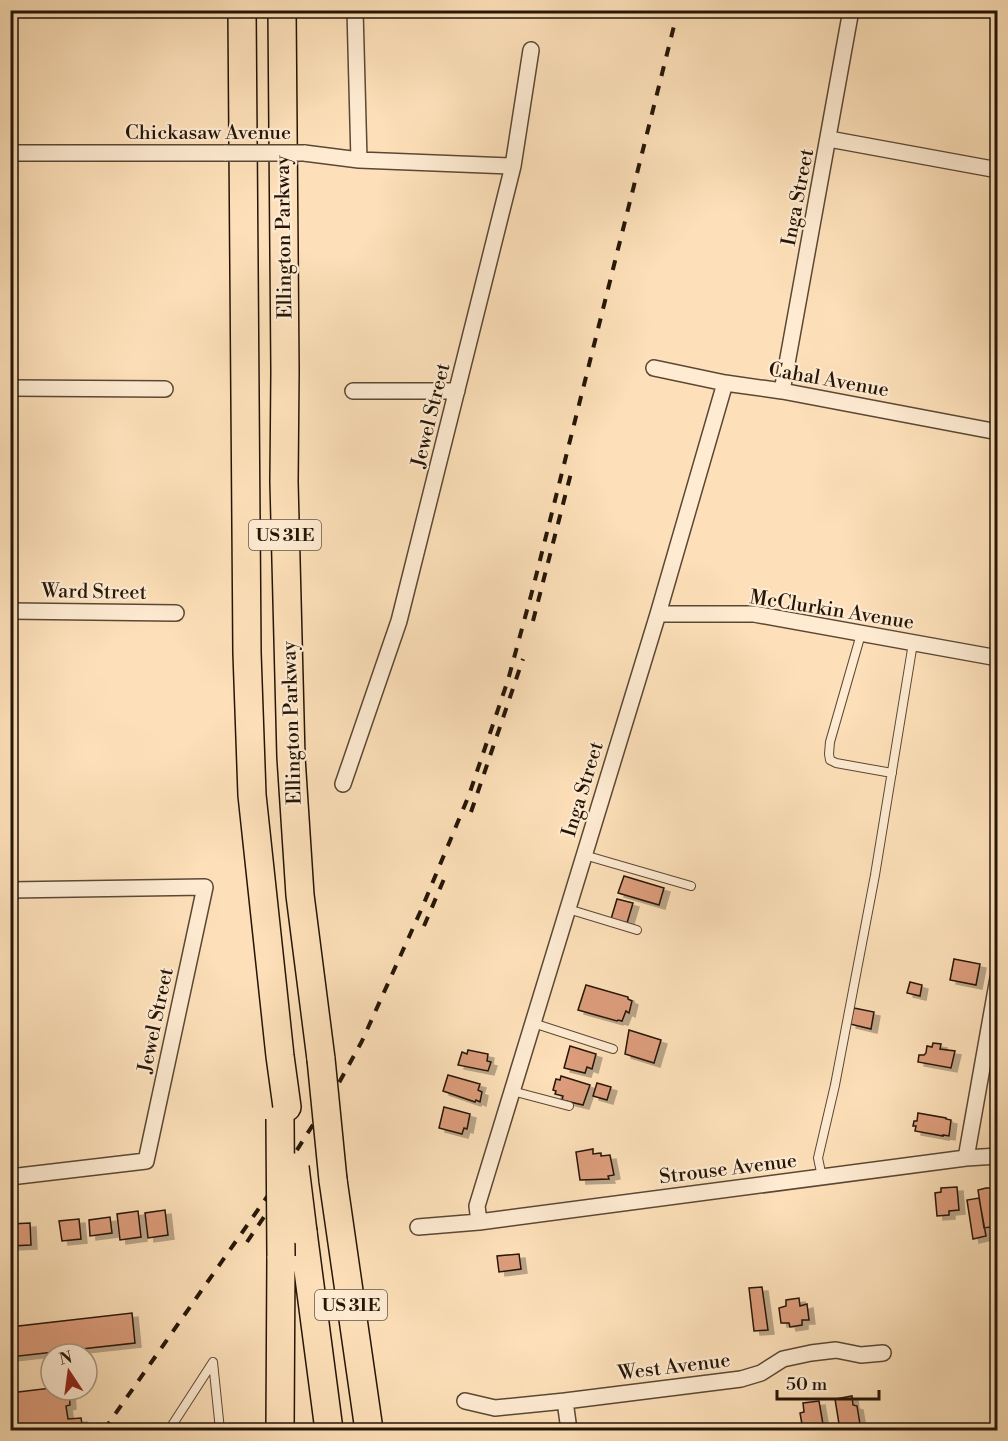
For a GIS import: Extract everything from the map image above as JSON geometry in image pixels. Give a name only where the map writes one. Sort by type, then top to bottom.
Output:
[{"type":"highway","name":"Ellington Parkway","points":[[242,10],[247,653],[252,795],[284,1113]]},
{"type":"highway","name":"Ellington Parkway","points":[[282,10],[284,482],[291,757],[300,895],[321,1059],[333,1180],[369,1431]]},
{"type":"highway","name":"US 31E","points":[[284,1113],[303,1232],[329,1431]]},
{"type":"highway","points":[[280,1431],[284,1113]]},
{"type":"street","points":[[355,10],[359,160]]},
{"type":"street","name":"Inga Street","points":[[782,391],[851,10]]},
{"type":"street","name":"Jewel Street","points":[[343,784],[399,621],[513,166],[531,50]]},
{"type":"street","points":[[829,139],[998,170]]},
{"type":"street","name":"Chickasaw Avenue","points":[[10,153],[304,153],[359,160],[513,166]]},
{"type":"street","name":"Cahal Avenue","points":[[654,368],[998,432]]},
{"type":"street","name":"Inga Street","points":[[479,1222],[477,1206],[658,614],[725,383]]},
{"type":"street","points":[[10,388],[165,389]]},
{"type":"street","points":[[353,391],[457,391]]},
{"type":"street","name":"Ward Street","points":[[10,611],[176,613]]},
{"type":"street","name":"McClurkin Avenue","points":[[658,614],[754,614],[998,658]]},
{"type":"street","name":"Jewel Street","points":[[10,890],[206,887],[146,1161],[10,1177]]},
{"type":"street","points":[[966,1158],[998,978]]},
{"type":"street","name":"Strouse Avenue","points":[[418,1227],[479,1222],[966,1158],[998,1156]]},
{"type":"street","name":"West Avenue","points":[[465,1401],[495,1408],[565,1401],[741,1379],[760,1373],[783,1359],[811,1353],[837,1350],[861,1355],[883,1353]]},
{"type":"street","points":[[565,1401],[569,1431]]},
{"type":"lane","points":[[861,634],[828,754],[830,760],[837,763],[892,773]]},
{"type":"lane","points":[[822,1177],[818,1158],[835,1085],[873,887],[913,643]]},
{"type":"lane","points":[[584,855],[691,886]]},
{"type":"lane","points":[[568,909],[637,930]]},
{"type":"lane","points":[[532,1023],[613,1049]]},
{"type":"lane","points":[[512,1091],[569,1106]]},
{"type":"lane","points":[[169,1431],[213,1362],[220,1431]]},
{"type":"building","points":[[624,876],[664,888],[659,905],[618,893]]},
{"type":"building","points":[[617,899],[633,903],[627,923],[611,919]]},
{"type":"building","points":[[954,959],[980,964],[976,985],[950,980]]},
{"type":"building","points":[[910,982],[922,985],[920,996],[907,993]]},
{"type":"building","points":[[586,985],[628,997],[632,1001],[629,1013],[626,1011],[622,1021],[617,1021],[578,1010]]},
{"type":"building","points":[[854,1008],[874,1012],[871,1029],[850,1024]]},
{"type":"building","points":[[629,1030],[661,1040],[654,1063],[625,1054]]},
{"type":"building","points":[[933,1043],[941,1044],[940,1049],[955,1051],[951,1068],[918,1062],[919,1055],[924,1055],[927,1046],[932,1047]]},
{"type":"building","points":[[570,1046],[596,1054],[592,1069],[587,1067],[585,1073],[564,1068]]},
{"type":"building","points":[[468,1050],[488,1054],[487,1061],[491,1062],[488,1071],[458,1065],[462,1052],[467,1054]]},
{"type":"building","points":[[448,1075],[480,1084],[478,1090],[482,1092],[480,1102],[443,1091]]},
{"type":"building","points":[[561,1076],[590,1085],[583,1105],[562,1100],[563,1096],[555,1094],[556,1091],[553,1090],[556,1079],[560,1080]]},
{"type":"building","points":[[597,1083],[611,1087],[607,1100],[593,1096]]},
{"type":"building","points":[[998,1103],[998,1132],[991,1131]]},
{"type":"building","points":[[444,1107],[470,1114],[467,1129],[464,1128],[462,1134],[439,1128]]},
{"type":"building","points":[[918,1113],[951,1120],[949,1136],[915,1131],[916,1126],[913,1126],[914,1121],[917,1121]]},
{"type":"building","points":[[593,1149],[593,1154],[610,1155],[614,1175],[608,1176],[609,1179],[580,1180],[576,1152]]},
{"type":"building","points":[[957,1187],[959,1210],[949,1211],[949,1215],[937,1216],[935,1193],[941,1192],[941,1188]]},
{"type":"building","points":[[992,1188],[997,1226],[984,1228],[978,1190]]},
{"type":"building","points":[[979,1198],[986,1236],[973,1239],[967,1200]]},
{"type":"building","points":[[165,1210],[168,1235],[148,1238],[145,1213]]},
{"type":"building","points":[[138,1211],[141,1237],[120,1240],[117,1214]]},
{"type":"building","points":[[110,1217],[112,1233],[90,1236],[89,1220]]},
{"type":"building","points":[[79,1219],[81,1239],[62,1241],[59,1221]]},
{"type":"building","points":[[30,1223],[31,1245],[10,1246],[10,1224]]},
{"type":"building","points":[[519,1254],[521,1269],[499,1272],[497,1256]]},
{"type":"building","points":[[762,1287],[768,1330],[754,1331],[749,1288]]},
{"type":"building","points":[[799,1298],[800,1306],[807,1304],[809,1320],[802,1320],[802,1325],[790,1327],[789,1323],[781,1323],[779,1308],[786,1306],[786,1300]]},
{"type":"building","points":[[132,1313],[135,1343],[99,1347],[99,1342],[39,1342],[39,1354],[10,1357],[10,1327]]},
{"type":"building","points":[[39,1389],[39,1402],[70,1402],[70,1405],[66,1406],[68,1419],[81,1418],[83,1430],[10,1430],[10,1393]]},
{"type":"building","points":[[852,1396],[853,1405],[857,1406],[861,1430],[840,1430],[835,1399]]},
{"type":"building","points":[[819,1401],[824,1430],[803,1430],[800,1413],[804,1412],[803,1403]]},
{"type":"railway","points":[[104,1430],[269,1194],[335,1090],[362,1041],[422,908],[469,795],[508,680],[533,588],[678,10]]},
{"type":"railway","points":[[533,621],[571,473]]},
{"type":"railway","points":[[471,812],[523,659]]},
{"type":"railway","points":[[424,926],[444,879]]},
{"type":"railway","points":[[247,1242],[281,1192]]}]
